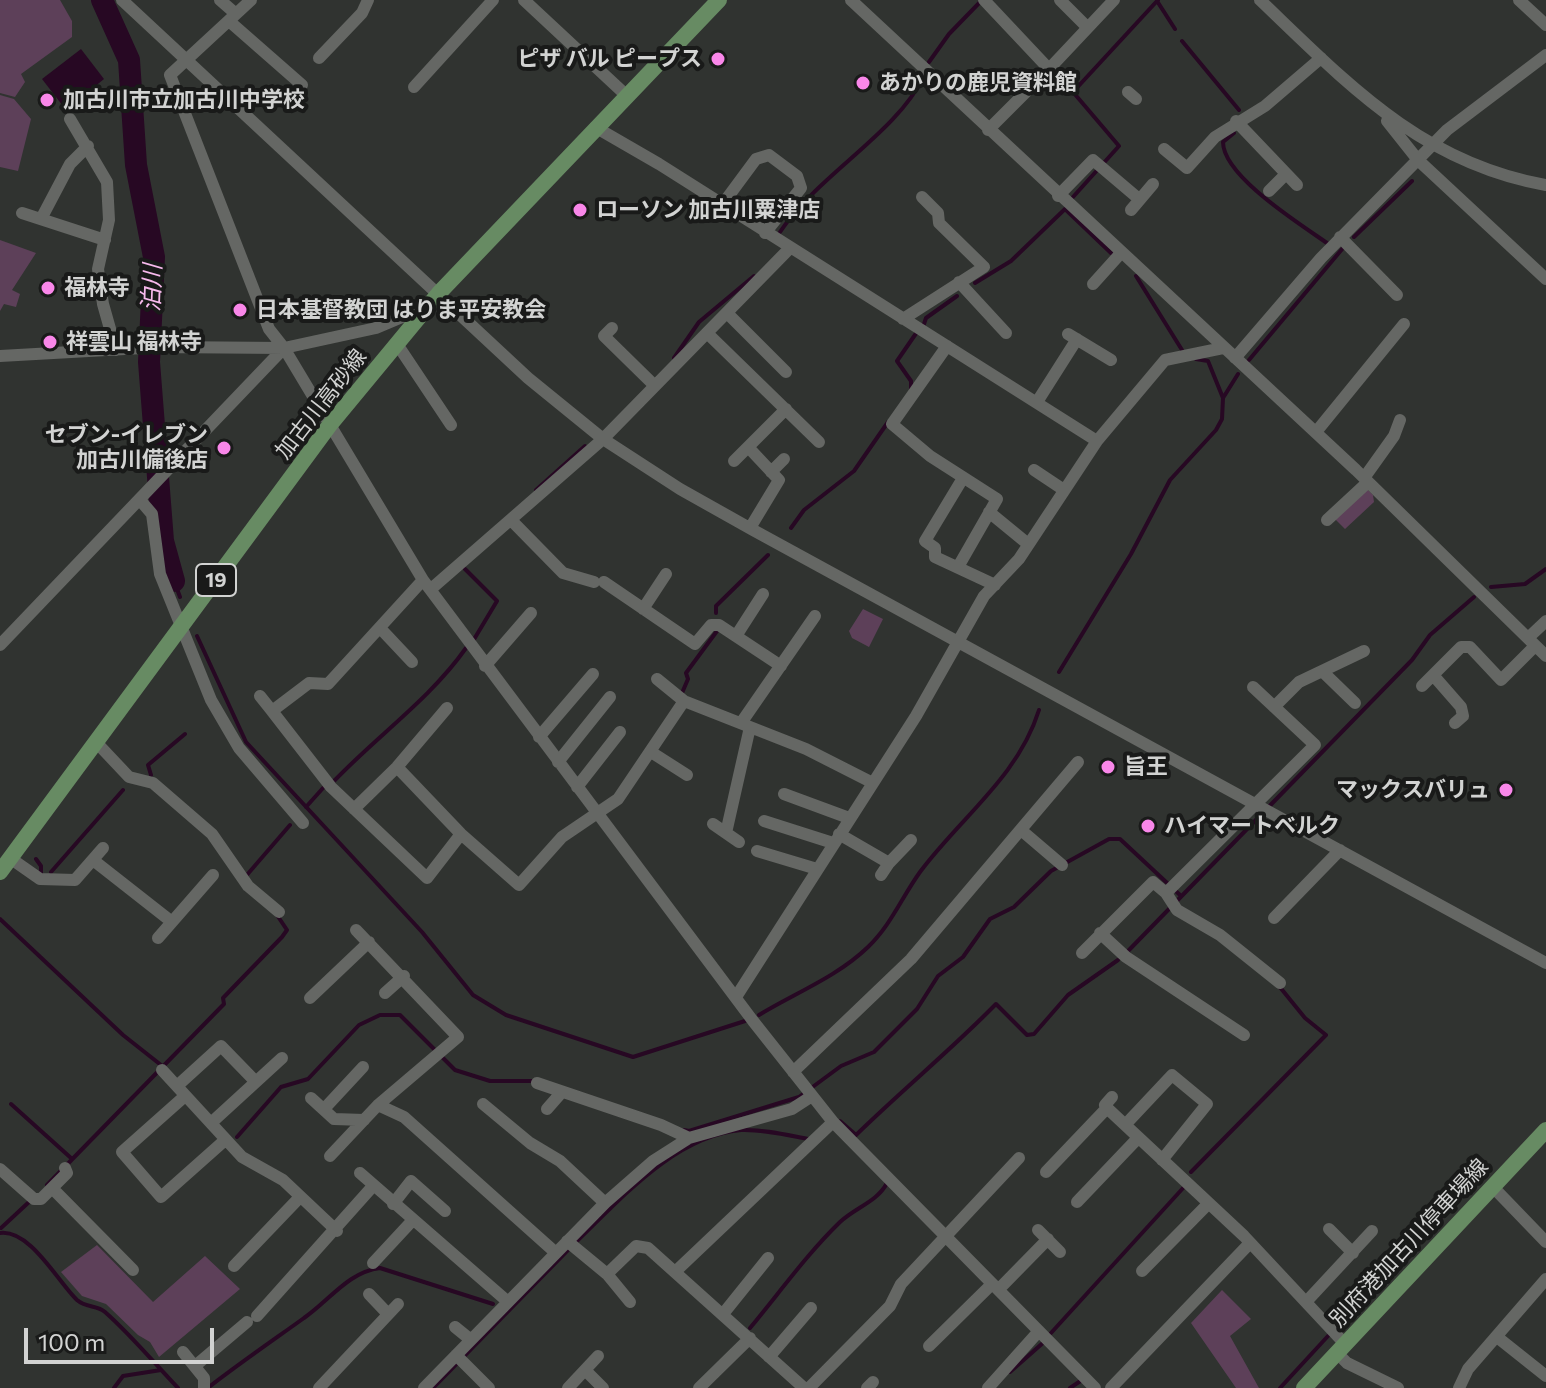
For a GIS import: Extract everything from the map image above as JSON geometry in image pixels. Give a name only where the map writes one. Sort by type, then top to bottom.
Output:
[{"type":"main road","name":"加古川高砂線","points":[[0,872],[329,426],[439,293],[719,0]]},
{"type":"main road","name":"別府港加古川停車場線","points":[[1304,1388],[1546,1130]]},
{"type":"street","points":[[123,0],[528,378],[603,439],[680,489],[750,528],[1546,963]]},
{"type":"street","points":[[220,0],[233,17],[302,85]]},
{"type":"street","points":[[251,0],[170,75],[269,329],[284,348],[427,585],[793,1072],[833,1122],[1095,1388]]},
{"type":"street","points":[[319,58],[362,13],[368,0]]},
{"type":"street","points":[[414,87],[493,0]]},
{"type":"street","points":[[524,0],[627,96]]},
{"type":"street","points":[[851,0],[1120,254],[1316,432],[1546,656]]},
{"type":"street","points":[[984,0],[1049,69],[1114,0]]},
{"type":"street","points":[[1060,0],[1087,27]]},
{"type":"street","points":[[1260,0],[1378,111],[1418,160],[1546,279]]},
{"type":"street","points":[[1519,0],[1546,25]]},
{"type":"street","points":[[1235,358],[1340,237],[1447,130],[1546,55]]},
{"type":"street","points":[[1164,149],[1187,168],[1207,144],[1236,121],[1265,106],[1321,58]]},
{"type":"street","points":[[988,130],[1043,75]]},
{"type":"street","points":[[1378,111],[1433,145],[1473,164],[1546,185]]},
{"type":"street","points":[[70,119],[107,182],[105,240],[98,269],[103,304],[116,350]]},
{"type":"street","points":[[1236,121],[1297,185]]},
{"type":"street","points":[[595,127],[1097,441]]},
{"type":"street","points":[[41,219],[70,164],[88,146]]},
{"type":"street","points":[[722,205],[756,159],[769,155],[797,176],[801,188],[765,233]]},
{"type":"street","points":[[1058,196],[1093,160],[1139,199]]},
{"type":"street","points":[[1269,191],[1286,174]]},
{"type":"street","points":[[1131,210],[1153,184]]},
{"type":"street","points":[[903,319],[984,267],[935,227],[938,213],[922,197]]},
{"type":"street","points":[[22,213],[105,240]]},
{"type":"street","points":[[1340,237],[1397,295]]},
{"type":"street","points":[[272,711],[309,683],[328,684],[354,667],[380,628],[427,585],[511,520],[603,439],[652,383],[707,333],[789,249]]},
{"type":"street","points":[[1093,284],[1120,254]]},
{"type":"street","points":[[959,282],[987,322],[1006,333]]},
{"type":"street","points":[[0,356],[160,347],[284,348],[397,322],[420,311],[439,293]]},
{"type":"street","points":[[727,313],[786,372]]},
{"type":"street","points":[[1316,432],[1384,358],[1404,324]]},
{"type":"street","points":[[612,328],[604,336],[652,383]]},
{"type":"street","points":[[707,333],[819,442]]},
{"type":"street","points":[[1037,402],[1073,337],[1111,360]]},
{"type":"street","points":[[397,344],[451,425]]},
{"type":"street","points":[[947,346],[892,424],[898,432],[997,499],[958,567]]},
{"type":"street","points":[[0,645],[284,348]]},
{"type":"street","points":[[736,997],[916,716],[957,640],[1028,544],[1097,441],[1165,360],[1223,348]]},
{"type":"street","points":[[734,461],[786,409]]},
{"type":"street","points":[[1327,520],[1366,480],[1394,436],[1400,420]]},
{"type":"street","points":[[748,447],[779,480],[750,528]]},
{"type":"street","points":[[771,472],[784,459]]},
{"type":"street","points":[[1034,470],[1064,490]]},
{"type":"street","points":[[963,478],[925,541],[935,548],[935,557],[995,585]]},
{"type":"street","points":[[141,500],[152,514],[160,574],[211,700],[239,748],[303,823]]},
{"type":"street","points":[[989,512],[1028,544]]},
{"type":"street","points":[[511,520],[544,562],[563,573],[599,582],[695,644],[717,624],[781,666]]},
{"type":"street","points":[[643,609],[666,574]]},
{"type":"street","points":[[736,636],[763,594]]},
{"type":"street","points":[[485,666],[531,613]]},
{"type":"street","points":[[726,833],[745,725],[815,616]]},
{"type":"street","points":[[1422,686],[1461,647],[1470,647],[1501,680],[1546,621]]},
{"type":"street","points":[[380,628],[412,662]]},
{"type":"street","points":[[1274,707],[1299,682],[1364,651]]},
{"type":"street","points":[[1322,671],[1355,703]]},
{"type":"street","points":[[1433,675],[1461,707],[1463,716],[1455,723]]},
{"type":"street","points":[[657,679],[684,701],[806,749],[871,782]]},
{"type":"street","points":[[539,737],[590,683]]},
{"type":"street","points":[[1166,893],[1315,745],[1253,687]]},
{"type":"street","points":[[260,696],[331,787],[427,878],[461,834]]},
{"type":"street","points":[[558,762],[610,697]]},
{"type":"street","points":[[397,767],[461,834],[519,885],[562,837],[618,799],[684,701]]},
{"type":"street","points":[[354,809],[397,767],[447,708]]},
{"type":"street","points":[[577,787],[620,732]]},
{"type":"street","points":[[96,742],[129,777],[153,783],[212,834],[248,886],[279,912]]},
{"type":"street","points":[[651,752],[687,775]]},
{"type":"street","points":[[793,1072],[911,959],[1078,762]]},
{"type":"street","points":[[792,793],[849,818]]},
{"type":"street","points":[[764,821],[836,839],[889,863]]},
{"type":"street","points":[[713,824],[739,842]]},
{"type":"street","points":[[1021,830],[1062,865]]},
{"type":"street","points":[[881,875],[911,840]]},
{"type":"street","points":[[10,858],[40,879],[75,880],[103,848]]},
{"type":"street","points":[[1274,918],[1340,850]]},
{"type":"street","points":[[757,851],[817,869]]},
{"type":"street","points":[[93,860],[172,922]]},
{"type":"street","points":[[158,938],[213,875]]},
{"type":"street","points":[[1082,953],[1153,882],[1166,893],[1177,910],[1220,935],[1280,983]]},
{"type":"street","points":[[1286,906],[1295,917]]},
{"type":"street","points":[[330,1156],[378,1105],[458,1037],[404,976],[356,930]]},
{"type":"street","points":[[1100,933],[1126,957],[1244,1035]]},
{"type":"street","points":[[310,998],[369,942]]},
{"type":"street","points":[[385,993],[404,976]]},
{"type":"street","points":[[224,1141],[161,1197],[122,1152],[221,1046],[255,1081]]},
{"type":"street","points":[[211,1123],[282,1058]]},
{"type":"street","points":[[324,1109],[363,1067]]},
{"type":"street","points":[[162,1070],[224,1141],[242,1157],[283,1180],[337,1231]]},
{"type":"street","points":[[1125,1125],[1172,1075],[1207,1104],[1162,1160]]},
{"type":"street","points":[[537,1083],[661,1125],[689,1138]]},
{"type":"street","points":[[547,1109],[561,1093]]},
{"type":"street","points":[[424,1388],[605,1203],[653,1161],[689,1138],[792,1109],[812,1096]]},
{"type":"street","points":[[311,1098],[334,1119],[364,1120]]},
{"type":"street","points":[[1046,1172],[1110,1103],[1125,1125],[1250,1243],[1306,1302],[1341,1348],[1347,1363],[1384,1385],[1398,1388]]},
{"type":"street","points":[[483,1104],[530,1143],[560,1161],[605,1203]]},
{"type":"street","points":[[378,1105],[404,1117],[556,1253]]},
{"type":"street","points":[[676,1271],[833,1122]]},
{"type":"street","points":[[1077,1202],[1138,1138]]},
{"type":"street","points":[[1060,1155],[1071,1165]]},
{"type":"street","points":[[607,1274],[636,1246],[643,1245],[807,1388],[890,1306],[901,1284],[1019,1158]]},
{"type":"street","points":[[0,1169],[34,1199],[41,1199],[67,1173],[65,1168]]},
{"type":"street","points":[[360,1173],[507,1301]]},
{"type":"street","points":[[393,1204],[411,1181],[445,1211]]},
{"type":"street","points":[[195,1366],[252,1319],[337,1231],[373,1186]]},
{"type":"street","points":[[1492,1186],[1546,1242]]},
{"type":"street","points":[[53,1189],[133,1270]]},
{"type":"street","points":[[234,1266],[248,1245],[300,1197]]},
{"type":"street","points":[[1142,1271],[1208,1204]]},
{"type":"street","points":[[373,1263],[412,1221]]},
{"type":"street","points":[[1329,1229],[1353,1253]]},
{"type":"street","points":[[1038,1230],[1060,1252]]},
{"type":"street","points":[[1306,1302],[1372,1231]]},
{"type":"street","points":[[929,1346],[1048,1239]]},
{"type":"street","points":[[567,1241],[607,1274],[614,1294],[630,1302]]},
{"type":"street","points":[[1111,1388],[1250,1243]]},
{"type":"street","points":[[723,1314],[762,1276],[768,1258]]},
{"type":"street","points":[[1459,1388],[1468,1369],[1546,1279]]},
{"type":"street","points":[[369,1294],[388,1314]]},
{"type":"street","points":[[326,1386],[398,1304]]},
{"type":"street","points":[[769,1357],[808,1317]]},
{"type":"street","points":[[455,1327],[471,1340]]},
{"type":"street","points":[[988,1388],[1039,1331]]},
{"type":"street","points":[[1497,1337],[1546,1376]]},
{"type":"street","points":[[699,1388],[750,1338]]},
{"type":"street","points":[[183,1352],[204,1378],[204,1388]]},
{"type":"street","points":[[456,1355],[489,1388]]},
{"type":"street","points":[[568,1388],[598,1356]]},
{"type":"street","points":[[585,1370],[603,1388]]},
{"type":"shaded area","points":[[0,0],[60,0],[72,21],[72,37],[21,74],[25,82],[15,97],[0,93]]},
{"type":"shaded area","points":[[81,49],[104,79],[66,110],[42,79]]},
{"type":"shaded area","points":[[0,95],[14,99],[31,119],[18,171],[0,167]]},
{"type":"shaded area","points":[[0,240],[36,253],[12,290],[20,294],[16,307],[4,304],[0,311]]},
{"type":"shaded area","points":[[1365,487],[1373,495],[1374,502],[1345,529],[1334,518]]},
{"type":"shaded area","points":[[863,609],[883,619],[869,647],[852,638],[849,631]]},
{"type":"shaded area","points":[[97,1245],[153,1302],[205,1256],[240,1289],[159,1357],[150,1342],[138,1335],[106,1304],[82,1296],[61,1272]]},
{"type":"shaded area","points":[[1222,1290],[1251,1319],[1230,1336],[1259,1388],[1236,1388],[1191,1323]]},
{"type":"waterway","name":"泊川","points":[[102,0],[129,60],[136,165],[154,257],[149,362],[163,541],[174,581]]},
{"type":"waterway","points":[[1073,197],[1119,146],[1073,92],[1158,0]]},
{"type":"waterway","points":[[929,62],[949,34],[981,1]]},
{"type":"waterway","points":[[1157,1],[1175,29]]},
{"type":"waterway","points":[[1182,41],[1239,110]]},
{"type":"waterway","points":[[780,232],[815,191],[895,117],[924,76]]},
{"type":"waterway","points":[[1234,133],[1223,142],[1226,155],[1235,169],[1282,212],[1327,243]]},
{"type":"waterway","points":[[1354,237],[1412,181]]},
{"type":"waterway","points":[[975,283],[1011,261],[1065,209],[1111,253]]},
{"type":"waterway","points":[[1249,360],[1343,248]]},
{"type":"waterway","points":[[674,358],[699,322],[754,276]]},
{"type":"waterway","points":[[1136,276],[1182,350]]},
{"type":"waterway","points":[[924,324],[926,318],[957,296]]},
{"type":"waterway","points":[[911,389],[911,381],[897,361],[917,332]]},
{"type":"waterway","points":[[1196,359],[1208,361],[1223,398]]},
{"type":"waterway","points":[[1059,672],[1131,554],[1170,480],[1216,430],[1222,419],[1223,398],[1238,374]]},
{"type":"waterway","points":[[791,528],[804,510],[854,471],[888,422]]},
{"type":"waterway","points":[[536,490],[585,446]]},
{"type":"waterway","points":[[716,613],[716,606],[768,555]]},
{"type":"waterway","points":[[465,569],[497,601],[473,641]]},
{"type":"waterway","points":[[1491,587],[1525,584],[1546,569]]},
{"type":"waterway","points":[[174,581],[180,597]]},
{"type":"waterway","points":[[1129,950],[1412,660],[1430,635],[1474,597]]},
{"type":"waterway","points":[[682,693],[688,679],[686,673],[717,631]]},
{"type":"waterway","points":[[197,636],[246,742],[422,932],[473,995],[506,1015],[633,1057],[745,1021]]},
{"type":"waterway","points":[[334,781],[436,684],[466,648]]},
{"type":"waterway","points":[[759,1015],[843,967],[868,947],[890,920],[920,872],[1003,776],[1030,734],[1039,710]]},
{"type":"waterway","points":[[151,775],[148,765],[185,734]]},
{"type":"waterway","points":[[306,807],[323,788]]},
{"type":"waterway","points":[[51,872],[123,790]]},
{"type":"waterway","points":[[246,876],[290,825]]},
{"type":"waterway","points":[[684,1130],[799,1097],[841,1066],[874,1052],[917,1009],[938,976],[963,957],[990,919],[1014,907],[1051,871],[1109,839],[1120,839],[1180,895]]},
{"type":"waterway","points":[[36,859],[41,866],[41,874]]},
{"type":"waterway","points":[[47,1185],[224,1004],[223,998],[282,937],[287,930],[277,915]]},
{"type":"waterway","points":[[0,919],[123,1035],[161,1065]]},
{"type":"waterway","points":[[840,1121],[856,1135],[996,1004],[1027,1035],[1034,1034],[1068,995],[1118,960]]},
{"type":"waterway","points":[[1191,1172],[1326,1035],[1305,1018],[1279,986]]},
{"type":"waterway","points":[[237,1137],[281,1087],[308,1079],[359,1025],[380,1015],[400,1015],[455,1070],[490,1081],[536,1081]]},
{"type":"waterway","points":[[11,1104],[71,1158]]},
{"type":"waterway","points":[[576,1242],[651,1172],[694,1144],[741,1130],[808,1139]]},
{"type":"waterway","points":[[750,1328],[828,1234],[878,1195],[887,1183]]},
{"type":"waterway","points":[[1051,1333],[1184,1187]]},
{"type":"waterway","points":[[1336,1328],[1461,1196]]},
{"type":"waterway","points":[[1,1228],[29,1202]]},
{"type":"waterway","points":[[0,1233],[11,1234],[33,1248],[77,1300],[105,1312],[178,1388]]},
{"type":"waterway","points":[[433,1388],[568,1250]]},
{"type":"waterway","points":[[209,1387],[313,1311],[348,1281],[369,1271],[380,1268],[493,1304]]},
{"type":"waterway","points":[[1280,1388],[1328,1336]]},
{"type":"waterway","points":[[1010,1372],[1044,1342]]},
{"type":"waterway","points":[[114,1388],[123,1376],[161,1370]]},
{"type":"waterway","points":[[1070,1388],[1082,1380]]},
{"type":"place","name":"ピザ バル ピープス","points":[[718,59]]},
{"type":"place","name":"あかりの鹿児資料館","points":[[863,83]]},
{"type":"place","name":"加古川市立加古川中学校","points":[[47,100]]},
{"type":"place","name":"ローソン 加古川粟津店","points":[[580,210]]},
{"type":"place","name":"福林寺","points":[[48,288]]},
{"type":"place","name":"日本基督教団 はりま平安教会","points":[[240,310]]},
{"type":"place","name":"祥雲山 福林寺","points":[[50,342]]},
{"type":"place","name":"セブン-イレブン 加古川備後店","points":[[224,448]]},
{"type":"place","name":"旨王","points":[[1108,767]]},
{"type":"place","name":"マックスバリュ","points":[[1506,790]]},
{"type":"place","name":"ハイマートベルク","points":[[1148,826]]}]
